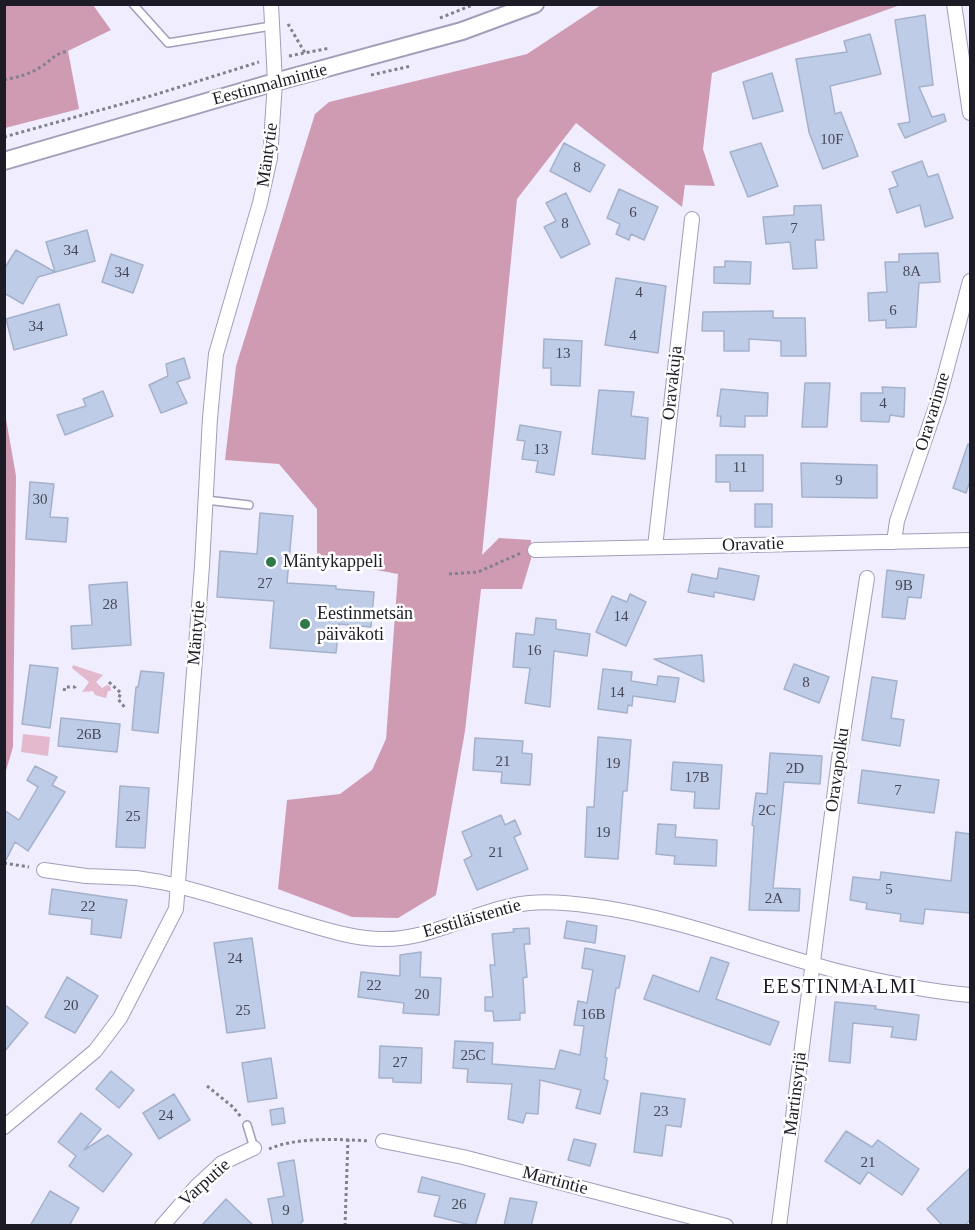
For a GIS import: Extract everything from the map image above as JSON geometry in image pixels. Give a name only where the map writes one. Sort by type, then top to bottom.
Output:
[{"type":"street","points":[[271,4],[275,82]]},
{"type":"street","name":"Eestinmalmintie","points":[[4,161],[275,82],[462,31],[535,4]]},
{"type":"street","points":[[954,4],[970,113]]},
{"type":"street","name":"Mäntytie","points":[[4,1127],[95,1051],[120,1018],[176,909],[216,354],[266,180],[272,136],[275,82]]},
{"type":"street","name":"Oravakuja","points":[[655,547],[692,219]]},
{"type":"street","name":"Oravarinne","points":[[894,542],[897,521],[938,401],[970,281]]},
{"type":"street","name":"Oravatie","points":[[535,550],[970,540]]},
{"type":"street","name":"Oravapolku","points":[[812,963],[839,759],[867,578]]},
{"type":"street","name":"Eestiläistentie","points":[[44,870],[86,876],[136,878],[179,886],[328,931],[381,939],[432,932],[528,903],[560,902],[593,906],[632,912],[727,937],[836,970],[932,991],[970,995]]},
{"type":"street","name":"Martinsyrjä","points":[[779,1226],[812,963]]},
{"type":"street","name":"Martintie","points":[[382,1141],[463,1157],[726,1226]]},
{"type":"street","name":"Varputie","points":[[162,1226],[196,1187],[222,1163],[259,1149]]},
{"type":"lane","points":[[133,4],[168,43],[272,26]]},
{"type":"lane","points":[[206,500],[249,506]]},
{"type":"lane","points":[[247,1125],[259,1149]]},
{"type":"path","points":[[435,20],[474,4]]},
{"type":"path","points":[[288,24],[305,53]]},
{"type":"path","points":[[4,138],[273,58],[334,47]]},
{"type":"path","points":[[4,80],[25,75],[43,66],[57,53],[68,51]]},
{"type":"path","points":[[368,76],[411,66]]},
{"type":"path","points":[[449,574],[478,572],[535,550]]},
{"type":"path","points":[[109,682],[121,693],[118,699],[126,709]]},
{"type":"path","points":[[64,692],[65,687],[76,685]]},
{"type":"path","points":[[4,863],[44,870]]},
{"type":"path","points":[[207,1086],[233,1107],[247,1125]]},
{"type":"path","points":[[345,1226],[348,1139]]},
{"type":"path","points":[[259,1149],[282,1143],[348,1139],[382,1141]]},
{"type":"shaded area","points":[[5,4],[93,5],[111,30],[68,51],[79,109],[5,128]]},
{"type":"shaded area","points":[[601,5],[900,5],[712,73],[703,149],[715,186],[685,185],[682,207],[576,123],[517,199],[482,555],[499,538],[531,540],[531,559],[522,589],[481,589],[465,731],[436,895],[398,918],[352,917],[278,889],[287,800],[340,794],[372,770],[386,739],[398,574],[317,559],[317,509],[279,464],[225,460],[236,366],[315,114],[329,102],[527,54]]},
{"type":"shaded area","points":[[5,413],[16,476],[13,747],[5,774]]},
{"type":"shaded area","points":[[73,665],[103,675],[96,682],[102,688],[110,686],[111,691],[108,691],[106,698],[95,695],[93,691],[82,692],[89,682],[72,668]]},
{"type":"shaded area","points":[[23,734],[50,737],[48,756],[21,752]]},
{"type":"building","points":[[925,15],[933,85],[919,87],[932,117],[944,114],[946,121],[905,138],[898,124],[910,122],[895,20]]},
{"type":"building","points":[[870,34],[881,74],[830,86],[835,114],[841,112],[858,156],[823,169],[809,132],[796,59],[847,52],[844,41]]},
{"type":"building","points":[[772,73],[783,111],[753,119],[743,82]]},
{"type":"building","points":[[564,143],[605,165],[590,192],[550,171]]},
{"type":"building","points":[[761,143],[778,186],[748,197],[730,152]]},
{"type":"building","points":[[922,161],[928,177],[938,174],[953,218],[925,227],[920,205],[897,213],[889,189],[898,186],[892,172]]},
{"type":"building","points":[[619,189],[658,207],[644,240],[631,234],[629,240],[616,234],[620,224],[607,218]]},
{"type":"building","points":[[566,193],[590,244],[561,258],[544,227],[556,221],[546,203]]},
{"type":"building","points":[[821,205],[824,240],[815,240],[817,268],[793,269],[790,242],[766,244],[763,217],[794,215],[794,206]]},
{"type":"building","points":[[87,230],[95,261],[38,277],[23,304],[4,293],[4,269],[16,250],[55,272],[46,242]]},
{"type":"building","points":[[938,253],[940,282],[919,283],[916,327],[886,328],[886,320],[869,321],[868,293],[887,292],[885,262],[899,262],[899,254]]},
{"type":"building","points":[[111,254],[143,265],[133,293],[102,282]]},
{"type":"building","points":[[725,261],[751,262],[750,284],[714,283],[714,267],[725,267]]},
{"type":"building","points":[[616,278],[666,286],[658,353],[605,345]]},
{"type":"building","points":[[59,304],[67,335],[14,350],[6,319]]},
{"type":"building","points":[[773,311],[773,318],[805,318],[806,356],[781,356],[781,341],[749,339],[749,351],[724,351],[724,331],[702,331],[703,312]]},
{"type":"building","points":[[544,339],[582,341],[580,386],[551,385],[551,368],[543,368]]},
{"type":"building","points":[[184,358],[190,378],[177,382],[187,403],[161,413],[149,385],[168,376],[166,364]]},
{"type":"building","points":[[805,383],[830,383],[827,427],[802,427]]},
{"type":"building","points":[[882,387],[905,388],[904,417],[890,415],[889,422],[861,421],[861,393],[883,393]]},
{"type":"building","points":[[721,389],[768,393],[767,416],[745,416],[745,427],[720,426],[721,416],[717,416]]},
{"type":"building","points":[[599,390],[634,392],[631,416],[648,418],[645,459],[592,454]]},
{"type":"building","points":[[103,391],[113,416],[65,435],[57,415],[86,406],[83,399]]},
{"type":"building","points":[[520,425],[561,432],[554,475],[536,472],[538,461],[522,459],[525,441],[517,440]]},
{"type":"building","points":[[968,444],[970,445],[970,481],[966,493],[953,488]]},
{"type":"building","points":[[716,455],[763,455],[763,491],[730,491],[730,482],[716,482]]},
{"type":"building","points":[[801,463],[877,465],[877,498],[802,497]]},
{"type":"building","points":[[30,482],[54,484],[50,517],[68,518],[66,542],[26,539]]},
{"type":"building","points":[[755,504],[772,504],[772,527],[755,527]]},
{"type":"building","points":[[260,513],[293,516],[287,583],[336,586],[336,589],[374,592],[371,627],[339,624],[336,653],[270,648],[274,601],[217,597],[220,551],[257,554]]},
{"type":"building","points":[[719,568],[759,576],[754,600],[714,592],[714,597],[688,592],[692,574],[717,579]]},
{"type":"building","points":[[887,570],[924,575],[921,598],[908,597],[905,619],[882,617]]},
{"type":"building","points":[[127,582],[131,645],[72,649],[71,626],[92,625],[89,585]]},
{"type":"building","points":[[630,594],[646,602],[626,646],[596,632],[612,596],[627,602]]},
{"type":"building","points":[[536,618],[556,620],[556,629],[590,634],[587,656],[554,651],[550,707],[525,703],[530,668],[513,667],[516,633],[534,635]]},
{"type":"building","points":[[702,655],[704,682],[654,659]]},
{"type":"building","points":[[794,664],[829,677],[819,703],[784,689]]},
{"type":"building","points":[[30,665],[58,668],[50,728],[22,724]]},
{"type":"building","points":[[603,669],[632,672],[631,681],[657,685],[658,676],[679,678],[675,702],[633,696],[632,706],[628,705],[627,713],[598,709]]},
{"type":"building","points":[[141,671],[164,673],[158,733],[132,730],[136,687],[138,687]]},
{"type":"building","points":[[872,677],[897,681],[891,718],[904,720],[900,746],[862,740]]},
{"type":"building","points":[[61,718],[120,724],[117,752],[58,746]]},
{"type":"building","points":[[598,737],[631,740],[627,791],[623,791],[618,859],[585,857],[587,807],[594,807]]},
{"type":"building","points":[[475,738],[523,741],[522,753],[532,754],[530,785],[501,783],[502,772],[473,770]]},
{"type":"building","points":[[770,753],[822,756],[820,784],[784,782],[773,888],[800,889],[799,911],[749,910],[754,826],[752,825],[756,793],[767,794]]},
{"type":"building","points":[[673,762],[722,765],[719,809],[694,808],[695,792],[671,790]]},
{"type":"building","points":[[35,766],[57,777],[52,785],[65,792],[28,851],[15,842],[4,864],[4,810],[19,820],[38,787],[27,780]]},
{"type":"building","points":[[862,770],[939,780],[934,813],[858,803]]},
{"type":"building","points":[[120,786],[149,788],[145,848],[116,847]]},
{"type":"building","points":[[501,815],[505,825],[515,820],[521,834],[514,837],[528,869],[477,890],[464,860],[472,856],[462,832]]},
{"type":"building","points":[[658,824],[676,825],[675,837],[717,840],[716,866],[674,864],[675,856],[656,854]]},
{"type":"building","points":[[956,832],[970,834],[970,913],[925,909],[923,924],[900,921],[901,914],[866,909],[867,903],[850,900],[853,877],[880,880],[881,872],[951,881]]},
{"type":"building","points":[[52,889],[127,900],[121,938],[91,934],[92,919],[49,914]]},
{"type":"building","points":[[567,921],[597,926],[595,943],[564,938]]},
{"type":"building","points":[[529,928],[530,944],[524,944],[527,977],[523,978],[525,1013],[520,1013],[520,1020],[494,1021],[493,1011],[485,1011],[485,997],[493,997],[490,965],[495,965],[492,934]]},
{"type":"building","points":[[252,938],[265,1028],[227,1033],[214,943]]},
{"type":"building","points":[[585,948],[625,956],[619,988],[616,988],[605,1057],[607,1058],[604,1079],[608,1081],[600,1114],[576,1108],[581,1090],[540,1080],[538,1114],[526,1113],[523,1123],[508,1119],[512,1084],[467,1082],[468,1069],[453,1068],[455,1041],[493,1043],[492,1064],[555,1069],[560,1050],[580,1055],[584,1026],[574,1025],[578,1001],[587,1003],[593,970],[582,968]]},
{"type":"building","points":[[421,952],[420,977],[441,978],[439,1015],[403,1013],[404,1003],[358,997],[361,972],[400,976],[400,955]]},
{"type":"building","points":[[711,957],[729,963],[716,999],[779,1022],[770,1045],[644,999],[653,975],[699,992]]},
{"type":"building","points":[[67,977],[98,996],[75,1033],[45,1017]]},
{"type":"building","points":[[835,1002],[876,1006],[875,1009],[919,1015],[916,1040],[891,1037],[893,1027],[853,1023],[850,1063],[829,1061]]},
{"type":"building","points":[[4,1004],[28,1023],[4,1052]]},
{"type":"building","points":[[380,1046],[422,1048],[421,1083],[393,1082],[393,1078],[379,1078]]},
{"type":"building","points":[[271,1058],[277,1098],[248,1102],[242,1063]]},
{"type":"building","points":[[111,1071],[134,1090],[119,1108],[96,1089]]},
{"type":"building","points":[[641,1093],[685,1099],[681,1127],[666,1125],[662,1156],[634,1152]]},
{"type":"building","points":[[174,1094],[190,1120],[159,1139],[143,1113]]},
{"type":"building","points":[[283,1108],[285,1123],[272,1125],[270,1110]]},
{"type":"building","points":[[81,1113],[101,1129],[84,1150],[108,1135],[132,1154],[103,1192],[69,1166],[76,1156],[58,1142]]},
{"type":"building","points":[[846,1131],[872,1147],[878,1140],[919,1169],[902,1195],[868,1172],[860,1184],[825,1161]]},
{"type":"building","points":[[574,1139],[596,1144],[590,1166],[568,1160]]},
{"type":"building","points":[[294,1160],[303,1221],[301,1226],[273,1226],[268,1199],[284,1196],[278,1163]]},
{"type":"building","points":[[970,1168],[970,1220],[964,1226],[943,1226],[927,1209]]},
{"type":"building","points":[[422,1177],[485,1194],[475,1226],[434,1216],[440,1196],[418,1192]]},
{"type":"building","points":[[50,1191],[79,1208],[69,1226],[30,1226]]},
{"type":"building","points":[[510,1198],[537,1202],[531,1226],[504,1226]]},
{"type":"building","points":[[226,1199],[254,1226],[201,1226]]},
{"type":"place","name":"Mäntykappeli","points":[[271,562]]},
{"type":"place","name":"Eestinmetsän päiväkoti","points":[[305,624]]},
{"type":"district","name":"EESTINMALMI","points":[[840,988]]}]
